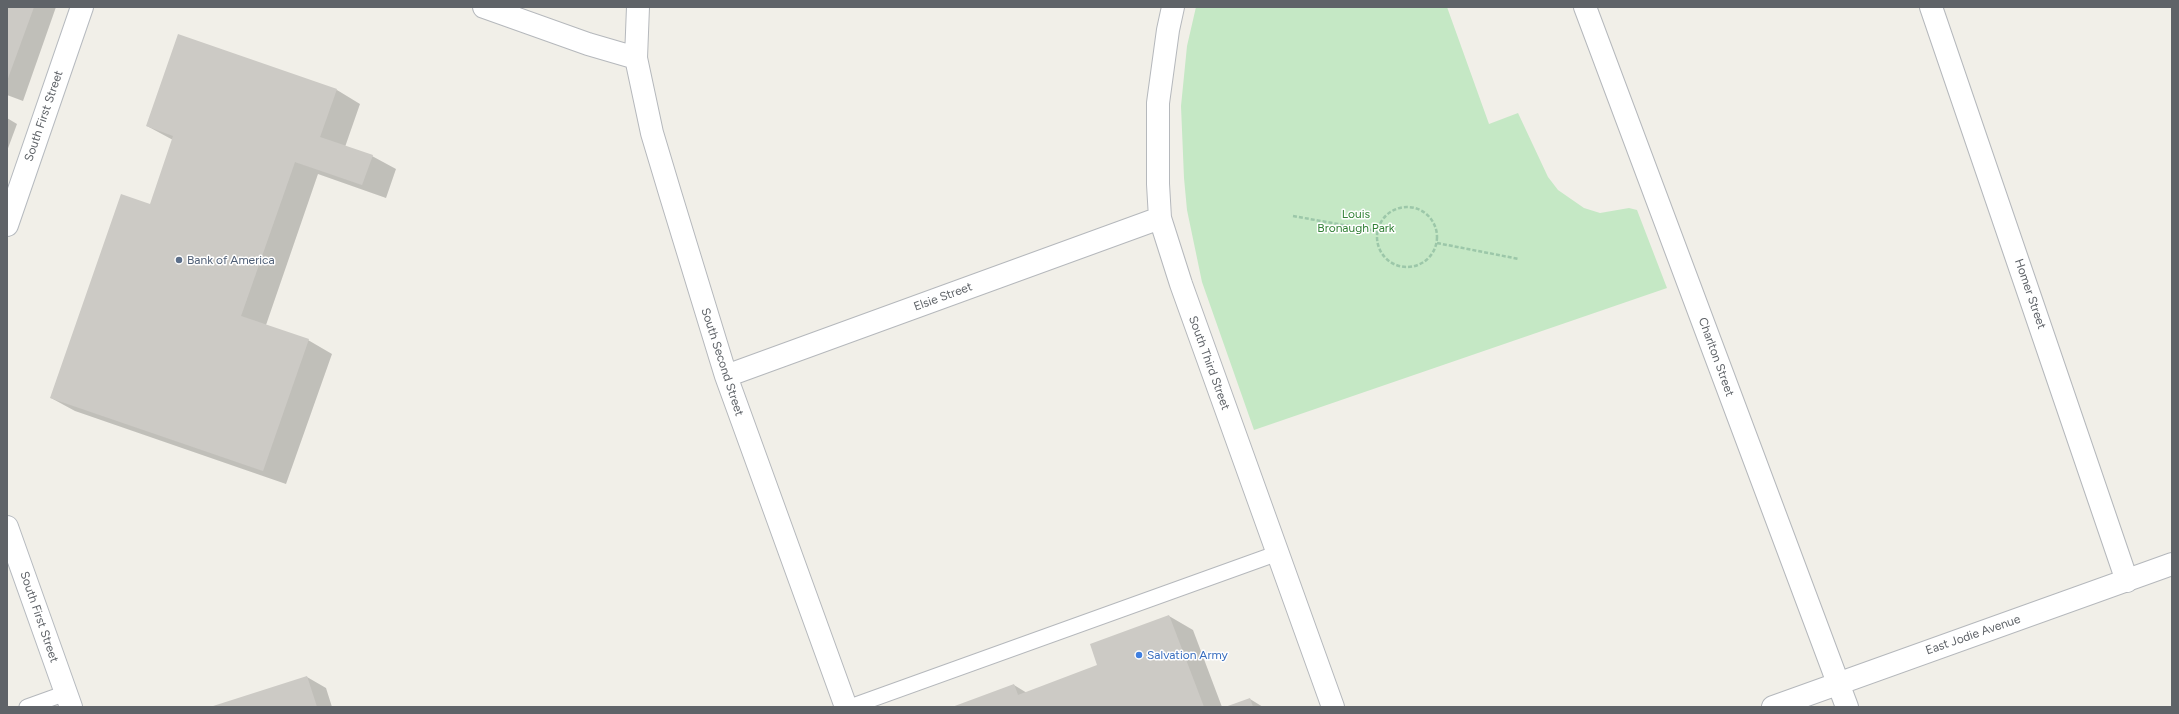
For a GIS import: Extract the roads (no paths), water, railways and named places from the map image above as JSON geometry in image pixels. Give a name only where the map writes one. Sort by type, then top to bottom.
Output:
[{"type":"street","name":"South First Street","points":[[7,226],[82,7]]},
{"type":"street","points":[[484,7],[588,44],[636,58]]},
{"type":"street","name":"South Second Street","points":[[638,7],[636,58],[652,133],[726,376],[846,707]]},
{"type":"street","name":"South Third Street","points":[[1173,7],[1168,30],[1158,103],[1158,184],[1160,218],[1180,284],[1333,707]]},
{"type":"street","name":"Charlton Street","points":[[1585,7],[1847,707]]},
{"type":"street","name":"Homer Street","points":[[1931,7],[2127,581]]},
{"type":"street","name":"Elsie Street","points":[[726,376],[1160,218]]},
{"type":"street","name":"South First Street","points":[[7,527],[68,700]]},
{"type":"street","name":"East Jodie Avenue","points":[[1773,707],[2172,564]]},
{"type":"lane","points":[[850,707],[1278,553]]},
{"type":"lane","points":[[27,707],[68,700]]},
{"type":"place","name":"Bank of America","points":[[179,260]]},
{"type":"place","name":"Salvation Army","points":[[1139,655]]},
{"type":"park label","name":"Louis Bronaugh Park","points":[[1356,221]]}]
